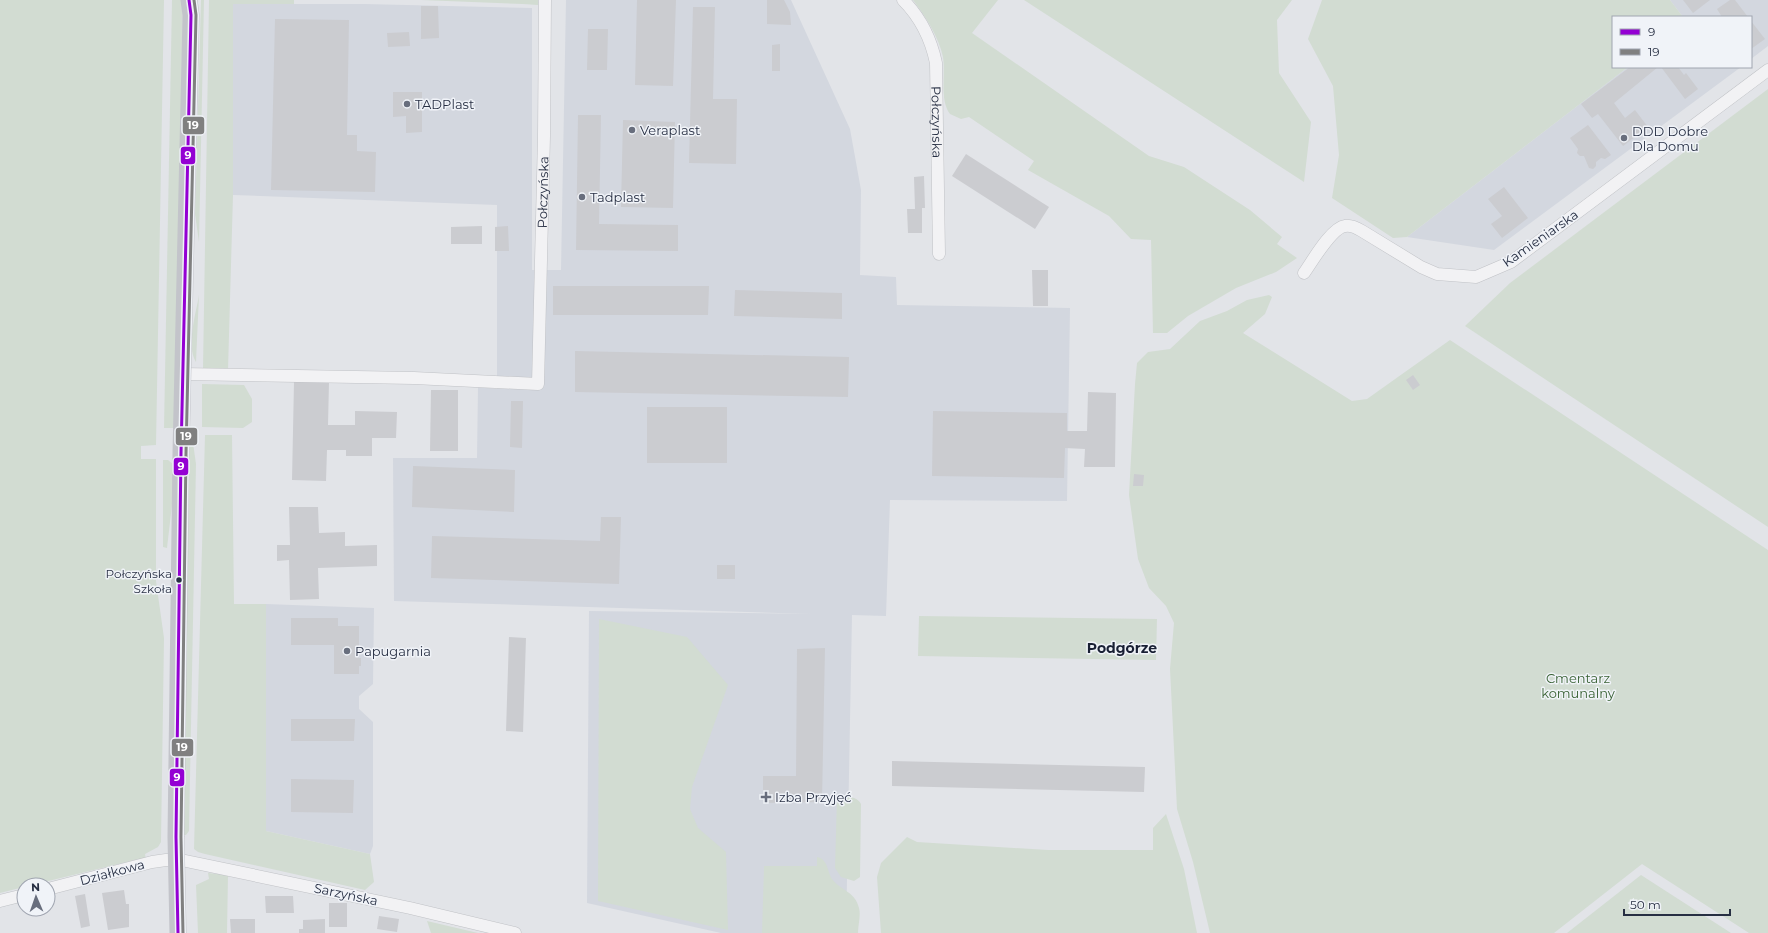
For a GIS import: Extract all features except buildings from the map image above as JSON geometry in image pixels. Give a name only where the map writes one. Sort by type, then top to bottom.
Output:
[{"type":"main road","points":[[178,933],[176,860],[183,374],[191,5]]},
{"type":"street","name":"Połczyńska","points":[[183,374],[414,378],[538,384],[544,136],[545,0]]},
{"type":"street","name":"Połczyńska","points":[[902,0],[922,25],[933,51],[936,63],[939,254]]},
{"type":"street","name":"Kamieniarska","points":[[1304,273],[1324,243],[1340,227],[1344,226],[1354,226],[1421,267],[1437,274],[1476,277],[1511,262],[1768,70]]},
{"type":"street","name":"Działkowa","points":[[56,887],[152,862],[176,860]]},
{"type":"street","name":"Sarzyńska","points":[[176,860],[202,864],[410,908],[515,933]]},
{"type":"street","points":[[0,901],[16,897]]},
{"type":"shaded area","points":[[566,0],[791,0],[850,129],[861,190],[860,275],[896,277],[897,305],[1070,308],[1067,501],[890,500],[886,616],[852,615],[846,933],[721,933],[587,903],[589,611],[812,614],[394,601],[393,458],[477,458],[478,387],[497,389],[497,205],[233,195],[233,4],[365,4],[532,8],[532,270],[561,270]]},
{"type":"shaded area","points":[[1670,0],[1768,0],[1768,46],[1752,58],[1752,16],[1682,16]]},
{"type":"shaded area","points":[[1627,68],[1740,68],[1494,250],[1407,237]]},
{"type":"shaded area","points":[[266,604],[374,608],[373,684],[359,696],[359,709],[373,722],[373,846],[370,854],[266,831]]},
{"type":"green space","points":[[0,0],[164,0],[156,445],[141,446],[141,459],[156,459],[156,581],[164,638],[161,842],[158,847],[145,854],[146,859],[139,859],[56,879],[56,877],[16,877],[16,889],[0,893]]},
{"type":"green space","points":[[172,0],[183,0],[175,428],[164,428]]},
{"type":"green space","points":[[201,0],[204,0],[199,242],[195,214]]},
{"type":"green space","points":[[209,0],[294,0],[294,4],[233,4],[233,195],[228,370],[203,369]]},
{"type":"green space","points":[[421,0],[538,0],[538,5],[523,4]]},
{"type":"green space","points":[[913,0],[998,0],[972,33],[1149,156],[1184,167],[1250,210],[1282,237],[1277,244],[1297,258],[1276,272],[1236,288],[1188,316],[1167,333],[1153,333],[1151,240],[1131,239],[1109,216],[1028,170],[1034,161],[969,117],[961,119],[950,114],[944,94],[944,64],[941,49],[931,27]]},
{"type":"green space","points":[[1024,0],[1292,0],[1277,20],[1279,73],[1311,122],[1304,182]]},
{"type":"green space","points":[[1322,0],[1670,0],[1682,16],[1612,16],[1612,68],[1627,68],[1407,237],[1393,238],[1332,198],[1339,155],[1333,86],[1308,39]]},
{"type":"green space","points":[[1768,89],[1768,527],[1465,326],[1510,283]]},
{"type":"green space","points":[[199,295],[196,362],[193,355],[192,339]]},
{"type":"green space","name":"Cmentarz komunalny","points":[[1269,295],[1272,297],[1265,314],[1243,333],[1352,401],[1367,399],[1450,340],[1768,550],[1768,933],[1749,933],[1642,864],[1554,933],[1210,933],[1193,862],[1177,809],[1170,669],[1174,623],[1166,606],[1149,588],[1138,559],[1129,495],[1135,384],[1137,363],[1148,352],[1170,349],[1200,321],[1227,311],[1247,300]]},
{"type":"green space","points":[[202,384],[244,385],[252,399],[252,422],[243,428],[202,427]]},
{"type":"green space","points":[[205,435],[232,435],[234,604],[266,604],[266,831],[370,854],[374,882],[365,890],[205,854],[194,849]]},
{"type":"green space","points":[[190,436],[192,436],[196,464],[189,831],[186,835],[183,835]]},
{"type":"green space","points":[[163,460],[168,460],[174,465],[174,488],[167,548],[163,547]]},
{"type":"green space","points":[[919,616],[1157,619],[1156,660],[918,656]]},
{"type":"green space","points":[[599,619],[687,637],[728,685],[692,787],[690,809],[698,828],[726,852],[728,930],[598,901]]},
{"type":"green space","points":[[837,797],[854,798],[861,804],[860,877],[854,881],[841,877],[835,868]]},
{"type":"green space","points":[[1166,814],[1184,869],[1197,933],[881,933],[877,877],[881,863],[907,837],[917,842],[1048,850],[1153,850],[1153,828]]},
{"type":"green space","points":[[817,857],[823,860],[832,879],[857,902],[860,914],[858,933],[762,933],[764,866],[817,866]]},
{"type":"green space","points":[[208,873],[228,875],[227,933],[198,933],[196,885],[209,879]]},
{"type":"green space","points":[[1641,875],[1731,933],[1567,933]]},
{"type":"green space","points":[[427,921],[478,933],[431,933]]},
{"type":"transit line","name":"9","points":[[178,933],[176,837],[181,453],[191,15],[189,0]]},
{"type":"transit line","name":"19","points":[[183,933],[181,837],[186,453],[196,15],[194,0]]},
{"type":"place","name":"TADPlast","points":[[407,104]]},
{"type":"place","name":"Veraplast","points":[[632,130]]},
{"type":"place","name":"DDD Dobre Dla Domu","points":[[1624,138]]},
{"type":"place","name":"Tadplast","points":[[582,197]]},
{"type":"place","name":"Połczyńska Szkoła","points":[[179,580]]},
{"type":"place","name":"Papugarnia","points":[[347,651]]},
{"type":"place","name":"Izba Przyjęć","points":[[766,797]]},
{"type":"district","name":"Podgórze","points":[[1122,648]]}]
